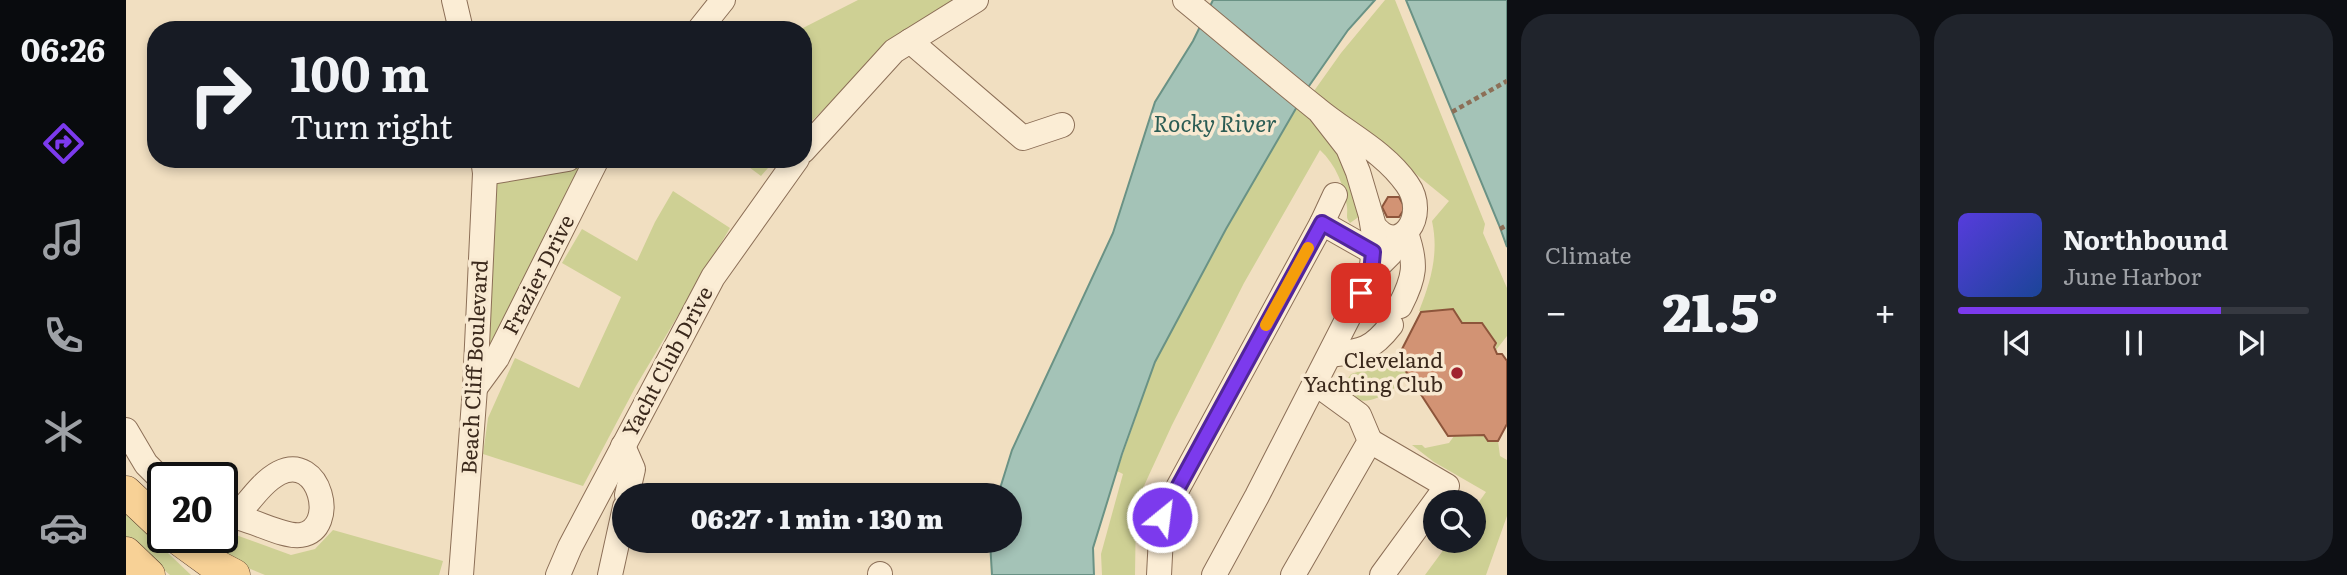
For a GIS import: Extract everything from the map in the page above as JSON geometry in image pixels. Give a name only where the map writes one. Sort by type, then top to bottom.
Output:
[{"type":"main road","points":[[126,492],[147,512]]},
{"type":"main road","points":[[126,553],[149,575]]},
{"type":"main road","points":[[198,553],[234,575]]},
{"type":"street","points":[[454,0],[459,21]]},
{"type":"street","points":[[706,21],[723,0]]},
{"type":"street","points":[[812,142],[894,51],[976,0]]},
{"type":"street","points":[[1185,0],[1320,112],[1367,143],[1407,183],[1417,208],[1413,222],[1390,254],[1372,263]]},
{"type":"street","points":[[910,41],[1023,138],[1062,125]]},
{"type":"street","points":[[1214,575],[1330,355],[1372,263],[1375,241],[1359,172],[1348,148],[1320,112]]},
{"type":"street","name":"Beach Cliff Boulevard","points":[[461,575],[475,388],[484,168]]},
{"type":"street","name":"Frazier Drive","points":[[475,388],[498,358],[593,168]]},
{"type":"street","name":"Yacht Club Drive","points":[[558,575],[570,547],[713,277],[791,168]]},
{"type":"street","points":[[1159,575],[1162,517],[1335,195]]},
{"type":"street","points":[[1371,217],[1380,233],[1389,237],[1406,233]]},
{"type":"street","points":[[1322,223],[1372,263]]},
{"type":"street","points":[[1330,355],[1363,351],[1378,341],[1395,315],[1414,272],[1414,256],[1406,233]]},
{"type":"street","points":[[1315,383],[1359,415],[1370,440],[1447,486],[1382,575]]},
{"type":"street","points":[[126,430],[147,465]]},
{"type":"street","points":[[1293,575],[1370,440]]},
{"type":"street","points":[[623,446],[633,470],[630,483]]},
{"type":"street","points":[[610,575],[615,553]]},
{"type":"path","points":[[1452,113],[1507,80]]},
{"type":"path","points":[[1500,229],[1507,225]]},
{"type":"green space","points":[[858,0],[957,0],[887,45],[812,121],[812,23]]},
{"type":"green space","points":[[1385,0],[1395,0],[1485,224],[1483,233],[1507,288],[1507,336],[1496,350],[1496,343],[1482,323],[1462,323],[1453,309],[1419,311],[1433,267],[1435,244],[1432,221],[1449,201],[1314,91]]},
{"type":"green space","points":[[1297,107],[1330,135],[1346,156],[1360,216],[1350,223],[1348,221],[1341,183],[1331,162],[1320,150],[1244,283],[1143,488],[1136,507],[1135,575],[1102,575],[1101,554],[1123,474],[1117,471],[1155,362],[1226,229]]},
{"type":"green space","points":[[515,168],[592,168],[475,388],[485,173]]},
{"type":"green space","points":[[750,168],[768,168],[761,176]]},
{"type":"green space","points":[[673,191],[730,228],[636,386],[583,486],[483,454],[488,418],[515,358],[579,388],[621,297],[562,263],[582,229],[637,261]]},
{"type":"green space","points":[[1390,354],[1400,354],[1410,377],[1393,389],[1367,401],[1350,396],[1342,387],[1351,374],[1364,370]]},
{"type":"green space","points":[[1484,435],[1498,441],[1500,456],[1507,460],[1507,516],[1486,575],[1425,575],[1441,553],[1486,553],[1486,490],[1434,462],[1412,445],[1422,445],[1425,448],[1449,443],[1454,436]]},
{"type":"green space","points":[[126,513],[147,533],[147,553],[168,553],[191,575],[170,575],[126,537]]},
{"type":"green space","points":[[333,530],[443,561],[439,575],[265,575],[221,553],[238,553],[238,536],[291,555],[315,549]]},
{"type":"water","name":"Rocky River","points":[[1213,0],[1375,0],[1348,30],[1309,86],[1226,229],[1155,362],[1122,454],[1093,548],[1094,575],[992,575],[991,553],[1022,553],[1022,483],[1002,483],[1012,450],[1113,233],[1155,102],[1193,41]]},
{"type":"water","points":[[1406,0],[1507,0],[1507,247],[1499,225]]},
{"type":"building","points":[[1388,197],[1399,197],[1405,208],[1399,217],[1387,217],[1382,207]]},
{"type":"building","name":"Cleveland Yachting Club","points":[[1453,309],[1462,323],[1482,323],[1496,343],[1494,347],[1497,354],[1502,354],[1507,361],[1507,424],[1498,441],[1488,441],[1484,435],[1448,436],[1405,370],[1407,367],[1399,355],[1421,312]]},
{"type":"slow traffic","points":[[1266,325],[1308,248]]},
{"type":"place","name":"Cleveland Yachting Club","points":[[1457,373]]},
{"type":"route","points":[[1162,517],[1322,223],[1373,252],[1371,273],[1361,293]]}]
